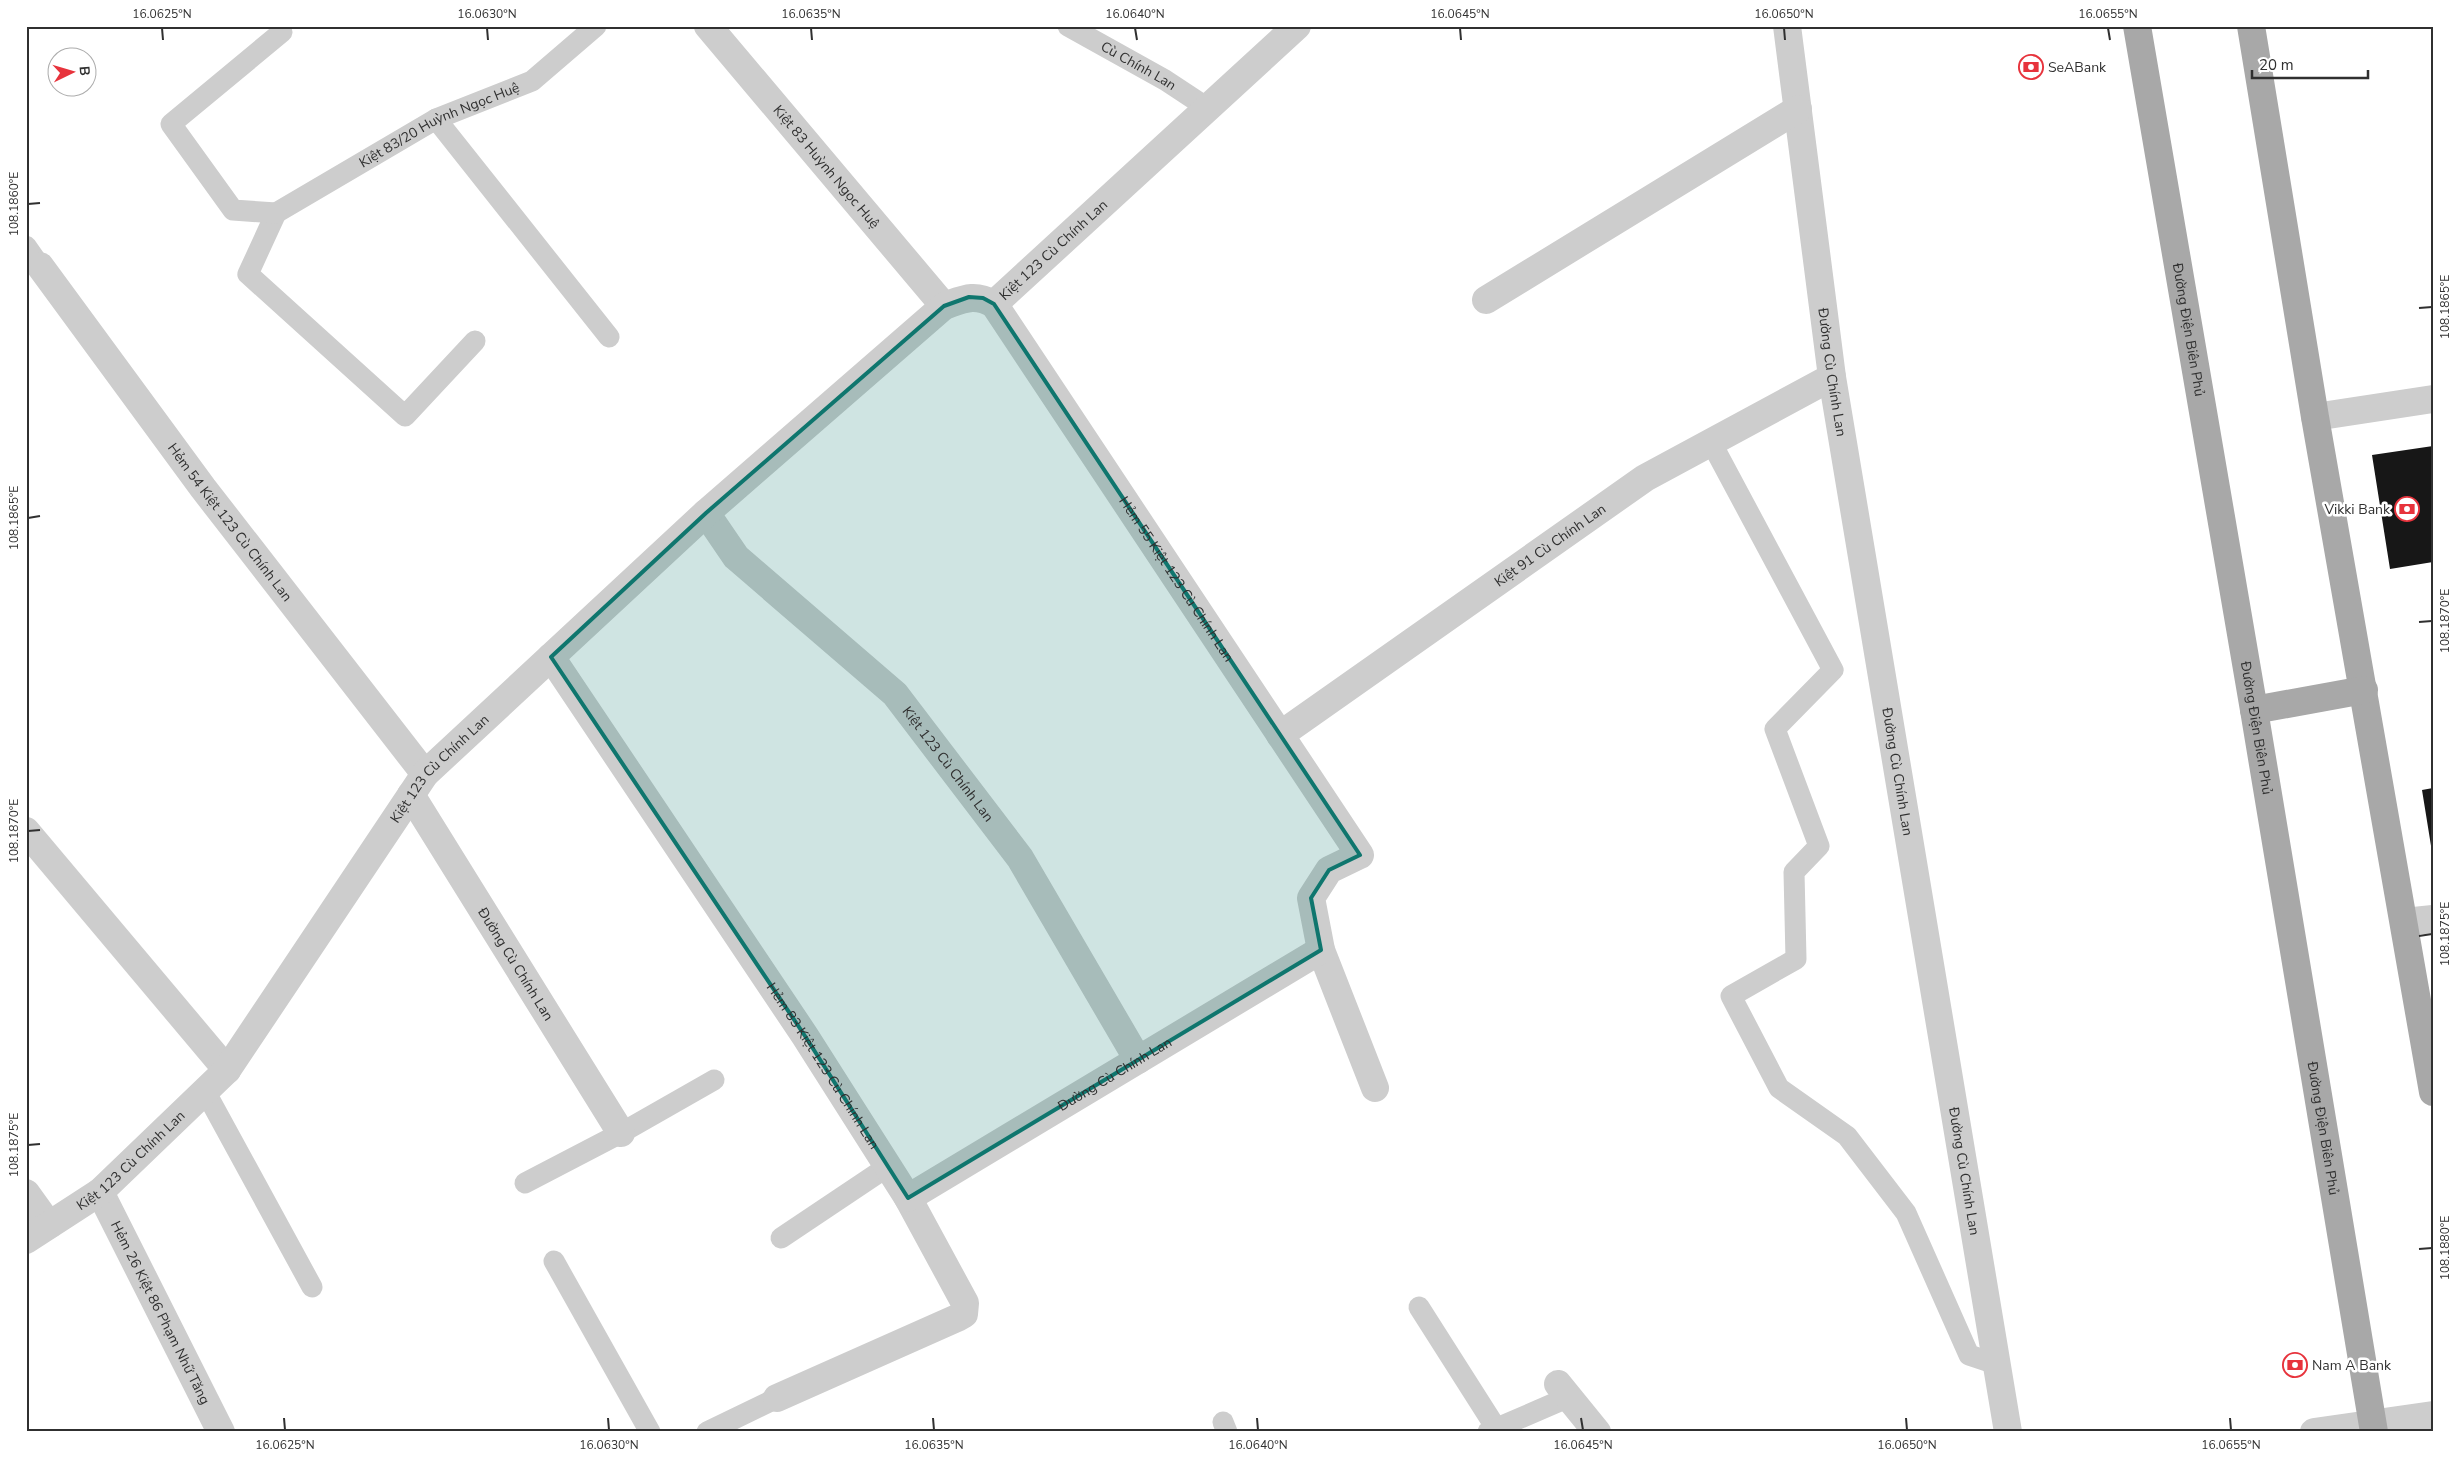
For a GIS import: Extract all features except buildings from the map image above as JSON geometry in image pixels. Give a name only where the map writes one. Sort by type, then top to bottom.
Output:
[{"type":"main road","name":"Đường Điện Biên Phủ","points":[[2137,26],[2254,710],[2373,1428]]},
{"type":"main road","points":[[2251,26],[2315,417],[2433,1092]]},
{"type":"main road","points":[[2254,710],[2364,690]]},
{"type":"street","name":"Kiệt 83 Huỳnh Ngọc Huệ","points":[[708,26],[944,306]]},
{"type":"street","name":"Kiệt 123 Cù Chính Lan","points":[[26,1240],[100,1192],[227,1070],[418,785],[551,657],[706,513],[944,306],[969,297],[983,298],[994,304],[1209,109],[1297,26]]},
{"type":"street","name":"Đường Cù Chính Lan","points":[[1788,26],[1832,377],[2008,1432]]},
{"type":"street","points":[[1486,300],[1798,109]]},
{"type":"street","name":"Hẻm 54 Kiệt 123 Cù Chính Lan","points":[[33,256],[418,785]]},
{"type":"street","name":"Hẻm 55 Kiệt 123 Cù Chính Lan","points":[[994,304],[1360,854],[1328,870],[1311,898],[1321,950]]},
{"type":"street","name":"Kiệt 91 Cù Chính Lan","points":[[1280,735],[1644,478],[1832,377]]},
{"type":"street","points":[[2315,417],[2433,399]]},
{"type":"street","name":"Kiệt 123 Cù Chính Lan","points":[[706,513],[736,557],[895,694],[1020,858],[1138,1060]]},
{"type":"street","name":"Hẻm 83 Kiệt 123 Cù Chính Lan","points":[[551,657],[805,1036],[908,1198],[966,1303],[964,1314],[777,1398]]},
{"type":"street","name":"Đường Cù Chính Lan","points":[[418,785],[621,1133]]},
{"type":"street","points":[[26,831],[227,1070]]},
{"type":"street","points":[[2404,922],[2433,919]]},
{"type":"street","name":"Đường Cù Chính Lan","points":[[908,1198],[1321,950]]},
{"type":"street","points":[[1321,950],[1376,1088]]},
{"type":"street","name":"Hẻm 26 Kiệt 86 Phạm Nhữ Tăng","points":[[100,1192],[221,1432]]},
{"type":"street","points":[[26,1193],[49,1225]]},
{"type":"street","points":[[1563,1391],[1597,1432]]},
{"type":"street","points":[[2314,1432],[2373,1428],[2433,1415]]},
{"type":"lane","name":"Kiệt 83/20 Huỳnh Ngọc Huệ","points":[[276,213],[436,119],[532,81],[596,26]]},
{"type":"lane","name":"Cù Chính Lan","points":[[1083,29],[1209,109]]},
{"type":"lane","points":[[282,32],[171,124],[233,210],[276,213],[248,274],[405,416],[475,341]]},
{"type":"lane","points":[[436,119],[609,338]]},
{"type":"lane","points":[[1711,442],[1833,670],[1775,729],[1819,846],[1794,872],[1796,959],[1731,996],[1779,1088],[1847,1136],[1906,1213],[1969,1355],[1996,1364]]},
{"type":"lane","points":[[525,1183],[621,1133],[714,1080]]},
{"type":"lane","points":[[205,1091],[312,1287]]},
{"type":"lane","points":[[781,1238],[887,1167]]},
{"type":"lane","points":[[554,1260],[650,1432]]},
{"type":"lane","points":[[1419,1307],[1492,1430],[1563,1391]]},
{"type":"lane","points":[[707,1432],[777,1398]]},
{"type":"highlighted area","points":[[969,297],[983,298],[994,304],[1360,855],[1329,870],[1311,898],[1321,950],[908,1198],[805,1036],[551,657],[706,513],[944,306]]},
{"type":"place","name":"SeABank","points":[[2031,67]]},
{"type":"place","name":"Vikki Bank","points":[[2407,509]]},
{"type":"place","name":"Nam A Bank","points":[[2295,1365]]}]
